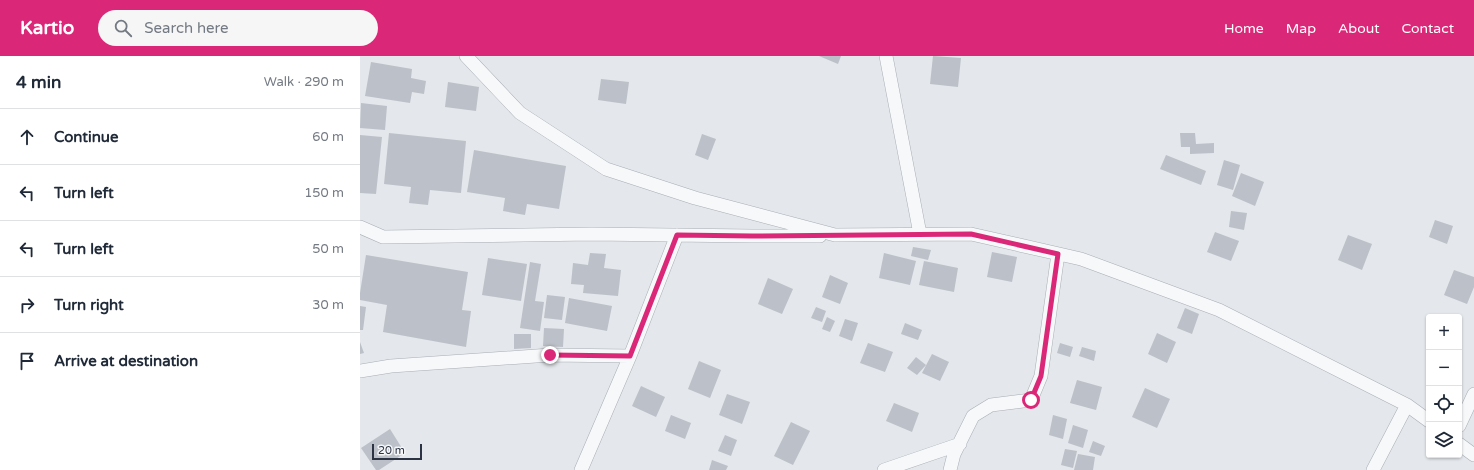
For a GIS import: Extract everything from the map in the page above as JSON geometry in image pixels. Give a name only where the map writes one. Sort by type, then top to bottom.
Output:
[{"type":"street","points":[[466,56],[520,114],[606,169],[695,198],[835,235]]},
{"type":"street","points":[[886,56],[920,234]]},
{"type":"street","points":[[360,227],[383,237],[592,234],[752,236],[971,234],[1081,259],[1219,310],[1407,404],[1426,419]]},
{"type":"street","points":[[581,470],[630,356],[677,235]]},
{"type":"street","points":[[950,470],[954,454],[973,416],[991,405],[1031,400],[1041,376],[1058,254]]},
{"type":"street","points":[[360,371],[391,366],[550,355],[630,356]]},
{"type":"street","points":[[1461,422],[1474,394]]},
{"type":"street","points":[[1373,470],[1385,444],[1407,404]]},
{"type":"street","points":[[884,470],[960,444]]},
{"type":"street","points":[[1462,446],[1474,455]]},
{"type":"building","points":[[819,56],[841,56],[838,64]]},
{"type":"building","points":[[933,56],[961,58],[958,87],[930,84]]},
{"type":"building","points":[[371,62],[412,69],[411,78],[426,81],[424,94],[412,92],[410,103],[365,96]]},
{"type":"building","points":[[601,79],[629,82],[626,104],[598,100]]},
{"type":"building","points":[[448,82],[479,87],[476,111],[445,107]]},
{"type":"building","points":[[361,103],[387,106],[385,130],[360,128]]},
{"type":"building","points":[[389,133],[466,141],[461,193],[430,190],[428,205],[409,203],[411,187],[384,184]]},
{"type":"building","points":[[1180,133],[1195,133],[1196,144],[1214,143],[1214,153],[1190,154],[1190,147],[1181,147]]},
{"type":"building","points":[[702,134],[716,139],[708,160],[695,155]]},
{"type":"building","points":[[360,135],[382,137],[376,194],[360,193]]},
{"type":"building","points":[[474,150],[566,166],[559,209],[527,204],[525,215],[503,211],[505,198],[467,192]]},
{"type":"building","points":[[1166,155],[1206,171],[1201,185],[1160,169]]},
{"type":"building","points":[[1224,160],[1240,165],[1233,190],[1217,185]]},
{"type":"building","points":[[1241,173],[1264,182],[1255,206],[1232,196]]},
{"type":"building","points":[[1231,211],[1247,213],[1244,230],[1229,227]]},
{"type":"building","points":[[1435,220],[1453,226],[1447,244],[1429,237]]},
{"type":"building","points":[[1215,232],[1239,241],[1231,261],[1207,252]]},
{"type":"building","points":[[1348,235],[1372,244],[1362,270],[1338,260]]},
{"type":"building","points":[[913,247],[931,250],[928,260],[911,256]]},
{"type":"building","points":[[992,252],[1017,257],[1012,282],[987,277]]},
{"type":"building","points":[[590,253],[606,254],[604,268],[621,270],[618,296],[583,293],[584,285],[571,284],[573,263],[588,265]]},
{"type":"building","points":[[884,253],[916,261],[910,285],[879,278]]},
{"type":"building","points":[[366,255],[468,272],[462,310],[471,311],[466,347],[383,332],[387,305],[360,300]]},
{"type":"building","points":[[488,258],[527,264],[521,301],[482,295]]},
{"type":"building","points":[[924,261],[958,268],[954,292],[919,285]]},
{"type":"building","points":[[530,262],[541,264],[535,301],[544,302],[540,331],[520,328]]},
{"type":"building","points":[[1454,270],[1474,277],[1474,287],[1467,304],[1444,295]]},
{"type":"building","points":[[830,275],[848,283],[840,304],[822,297]]},
{"type":"building","points":[[768,278],[793,289],[782,314],[758,304]]},
{"type":"building","points":[[547,295],[565,297],[562,320],[544,318]]},
{"type":"building","points":[[569,298],[612,306],[607,331],[565,323]]},
{"type":"building","points":[[360,306],[366,307],[363,330],[360,330]]},
{"type":"building","points":[[816,307],[826,311],[822,322],[811,318]]},
{"type":"building","points":[[1185,308],[1199,314],[1192,334],[1177,328]]},
{"type":"building","points":[[827,317],[835,321],[830,332],[822,329]]},
{"type":"building","points":[[845,319],[858,323],[852,341],[839,336]]},
{"type":"building","points":[[905,323],[922,330],[918,340],[901,334]]},
{"type":"building","points":[[544,328],[564,329],[563,347],[543,346]]},
{"type":"building","points":[[1157,333],[1176,342],[1167,363],[1148,354]]},
{"type":"building","points":[[514,334],[531,334],[531,348],[514,349]]},
{"type":"building","points":[[360,342],[364,353],[360,354]]},
{"type":"building","points":[[868,343],[893,352],[885,372],[860,363]]},
{"type":"building","points":[[1060,343],[1073,347],[1070,357],[1057,353]]},
{"type":"building","points":[[1082,347],[1096,351],[1094,361],[1079,356]]},
{"type":"building","points":[[932,354],[949,362],[940,381],[922,373]]},
{"type":"building","points":[[916,357],[926,365],[917,375],[907,368]]},
{"type":"building","points":[[699,361],[721,370],[710,398],[688,389]]},
{"type":"building","points":[[1077,380],[1102,387],[1096,410],[1070,403]]},
{"type":"building","points":[[641,386],[665,397],[656,417],[632,406]]},
{"type":"building","points":[[1145,388],[1170,399],[1157,428],[1132,417]]},
{"type":"building","points":[[727,394],[750,402],[742,424],[719,415]]},
{"type":"building","points":[[894,403],[919,413],[912,432],[886,421]]},
{"type":"building","points":[[671,415],[691,423],[685,439],[665,431]]},
{"type":"building","points":[[1053,415],[1067,419],[1063,439],[1049,435]]},
{"type":"building","points":[[791,422],[810,431],[793,465],[774,456]]},
{"type":"building","points":[[1073,425],[1088,430],[1083,448],[1068,443]]},
{"type":"building","points":[[390,429],[405,453],[379,470],[376,470],[361,448]]},
{"type":"building","points":[[725,435],[737,440],[731,456],[718,451]]},
{"type":"building","points":[[1093,441],[1105,446],[1101,456],[1089,452]]},
{"type":"building","points":[[1065,449],[1077,451],[1073,468],[1061,465]]},
{"type":"building","points":[[1078,454],[1095,457],[1093,470],[1074,470]]},
{"type":"building","points":[[712,460],[728,466],[726,470],[709,470]]},
{"type":"route","points":[[550,355],[630,356],[677,235],[752,236],[971,234],[1058,254],[1041,376],[1031,400]]}]
